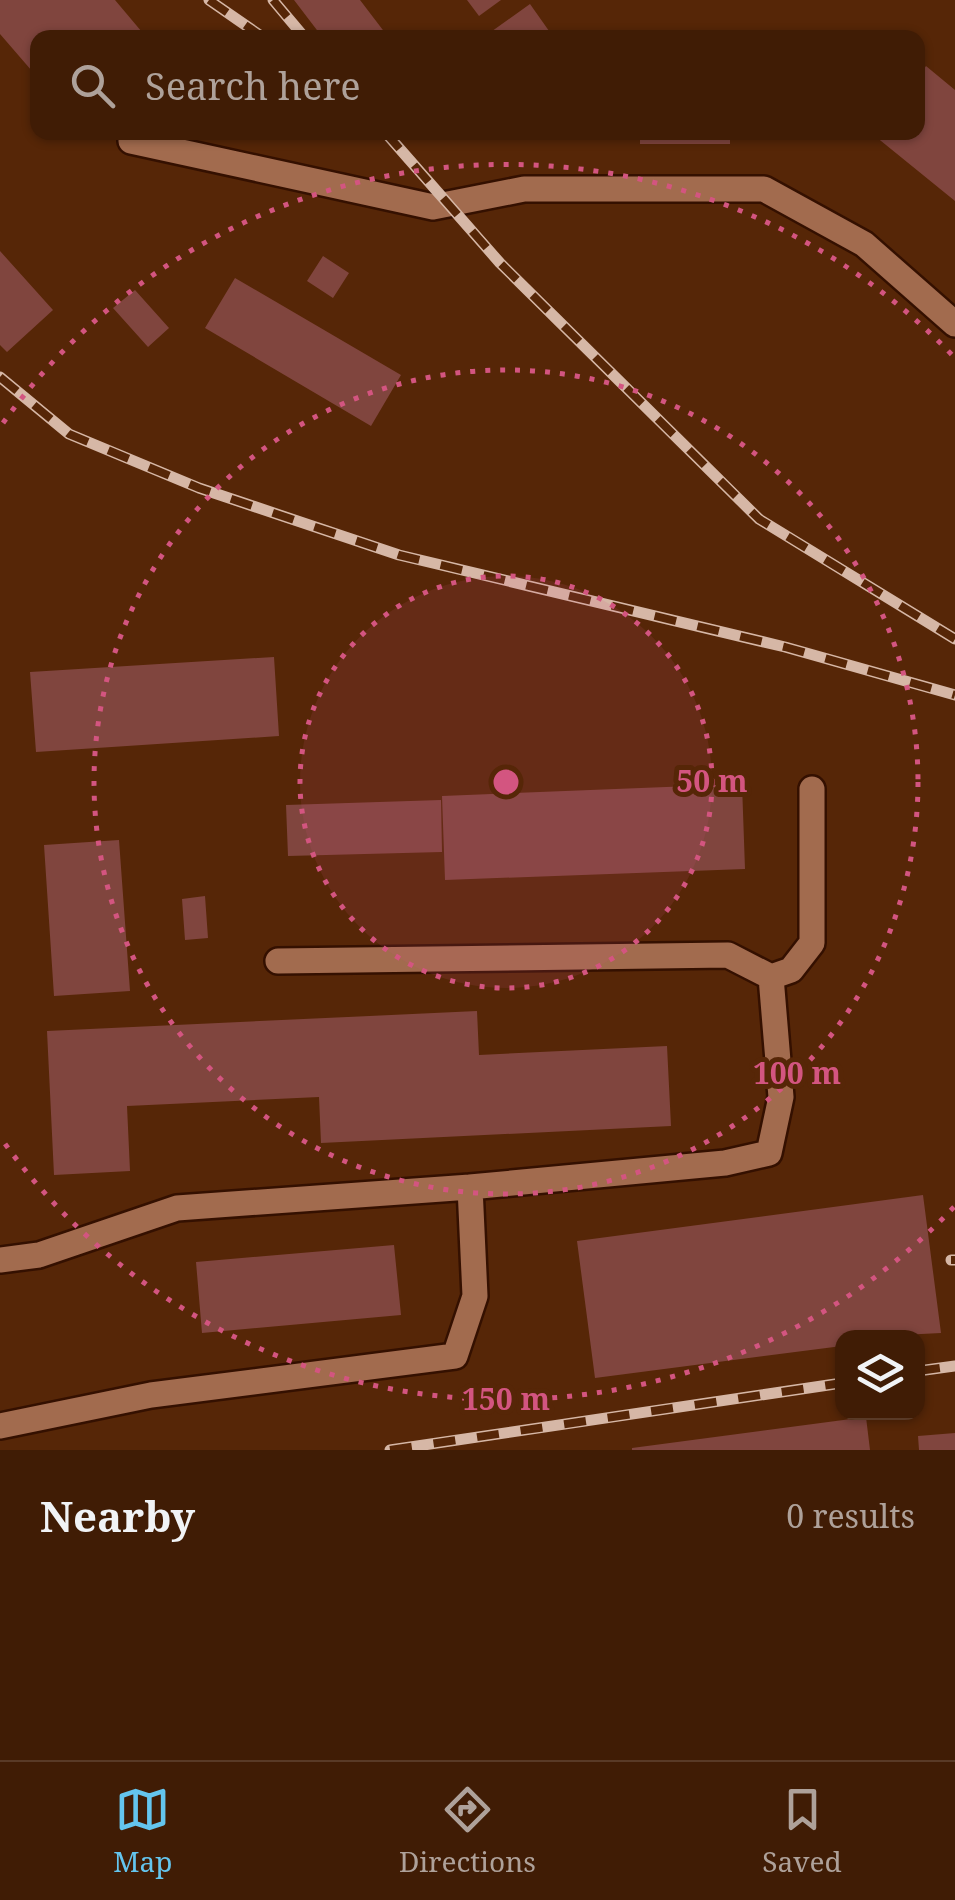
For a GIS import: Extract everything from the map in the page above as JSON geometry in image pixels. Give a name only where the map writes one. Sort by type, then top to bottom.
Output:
[{"type":"street","points":[[130,141],[434,207],[524,190],[764,188],[864,244],[955,324]]},
{"type":"street","points":[[278,961],[728,955],[771,977],[791,970],[812,943],[812,789]]},
{"type":"street","points":[[0,1260],[39,1256],[177,1208],[470,1187],[725,1163],[768,1153],[781,1097],[771,977]]},
{"type":"street","points":[[0,1426],[151,1394],[455,1356],[475,1296],[470,1187]]},
{"type":"building","points":[[0,0],[115,0],[140,30],[30,30],[30,69],[0,34]]},
{"type":"building","points":[[294,0],[360,0],[383,30],[317,30]]},
{"type":"building","points":[[467,0],[501,0],[479,16]]},
{"type":"building","points":[[530,4],[548,30],[494,30]]},
{"type":"building","points":[[925,67],[955,90],[955,201],[880,140],[925,140]]},
{"type":"building","points":[[640,140],[730,140],[730,144],[640,144]]},
{"type":"building","points":[[0,251],[53,310],[7,352],[0,345]]},
{"type":"building","points":[[323,256],[349,273],[333,298],[307,281]]},
{"type":"building","points":[[235,278],[401,375],[371,426],[205,328]]},
{"type":"building","points":[[135,290],[169,328],[148,347],[113,308]]},
{"type":"building","points":[[274,657],[279,736],[36,752],[30,672]]},
{"type":"building","points":[[742,784],[745,869],[445,880],[442,796]]},
{"type":"building","points":[[441,800],[442,852],[288,856],[286,805]]},
{"type":"building","points":[[119,840],[130,991],[54,996],[44,845]]},
{"type":"building","points":[[205,896],[208,938],[185,940],[182,899]]},
{"type":"building","points":[[477,1011],[479,1055],[667,1046],[671,1126],[321,1143],[319,1097],[127,1106],[130,1171],[54,1175],[47,1031]]},
{"type":"building","points":[[923,1195],[941,1333],[835,1330],[835,1347],[595,1378],[577,1241]]},
{"type":"building","points":[[394,1245],[401,1315],[202,1333],[196,1262]]},
{"type":"building","points":[[866,1420],[870,1450],[632,1450]]},
{"type":"building","points":[[955,1433],[955,1450],[919,1450],[918,1436]]},
{"type":"railway","points":[[209,0],[252,30]]},
{"type":"railway","points":[[273,0],[298,30]]},
{"type":"railway","points":[[392,140],[500,263],[759,519],[955,639]]},
{"type":"railway","points":[[0,377],[69,434],[199,488],[399,555],[785,647],[955,695]]},
{"type":"railway","points":[[925,1370],[955,1366]]},
{"type":"railway","points":[[390,1450],[835,1384]]}]
